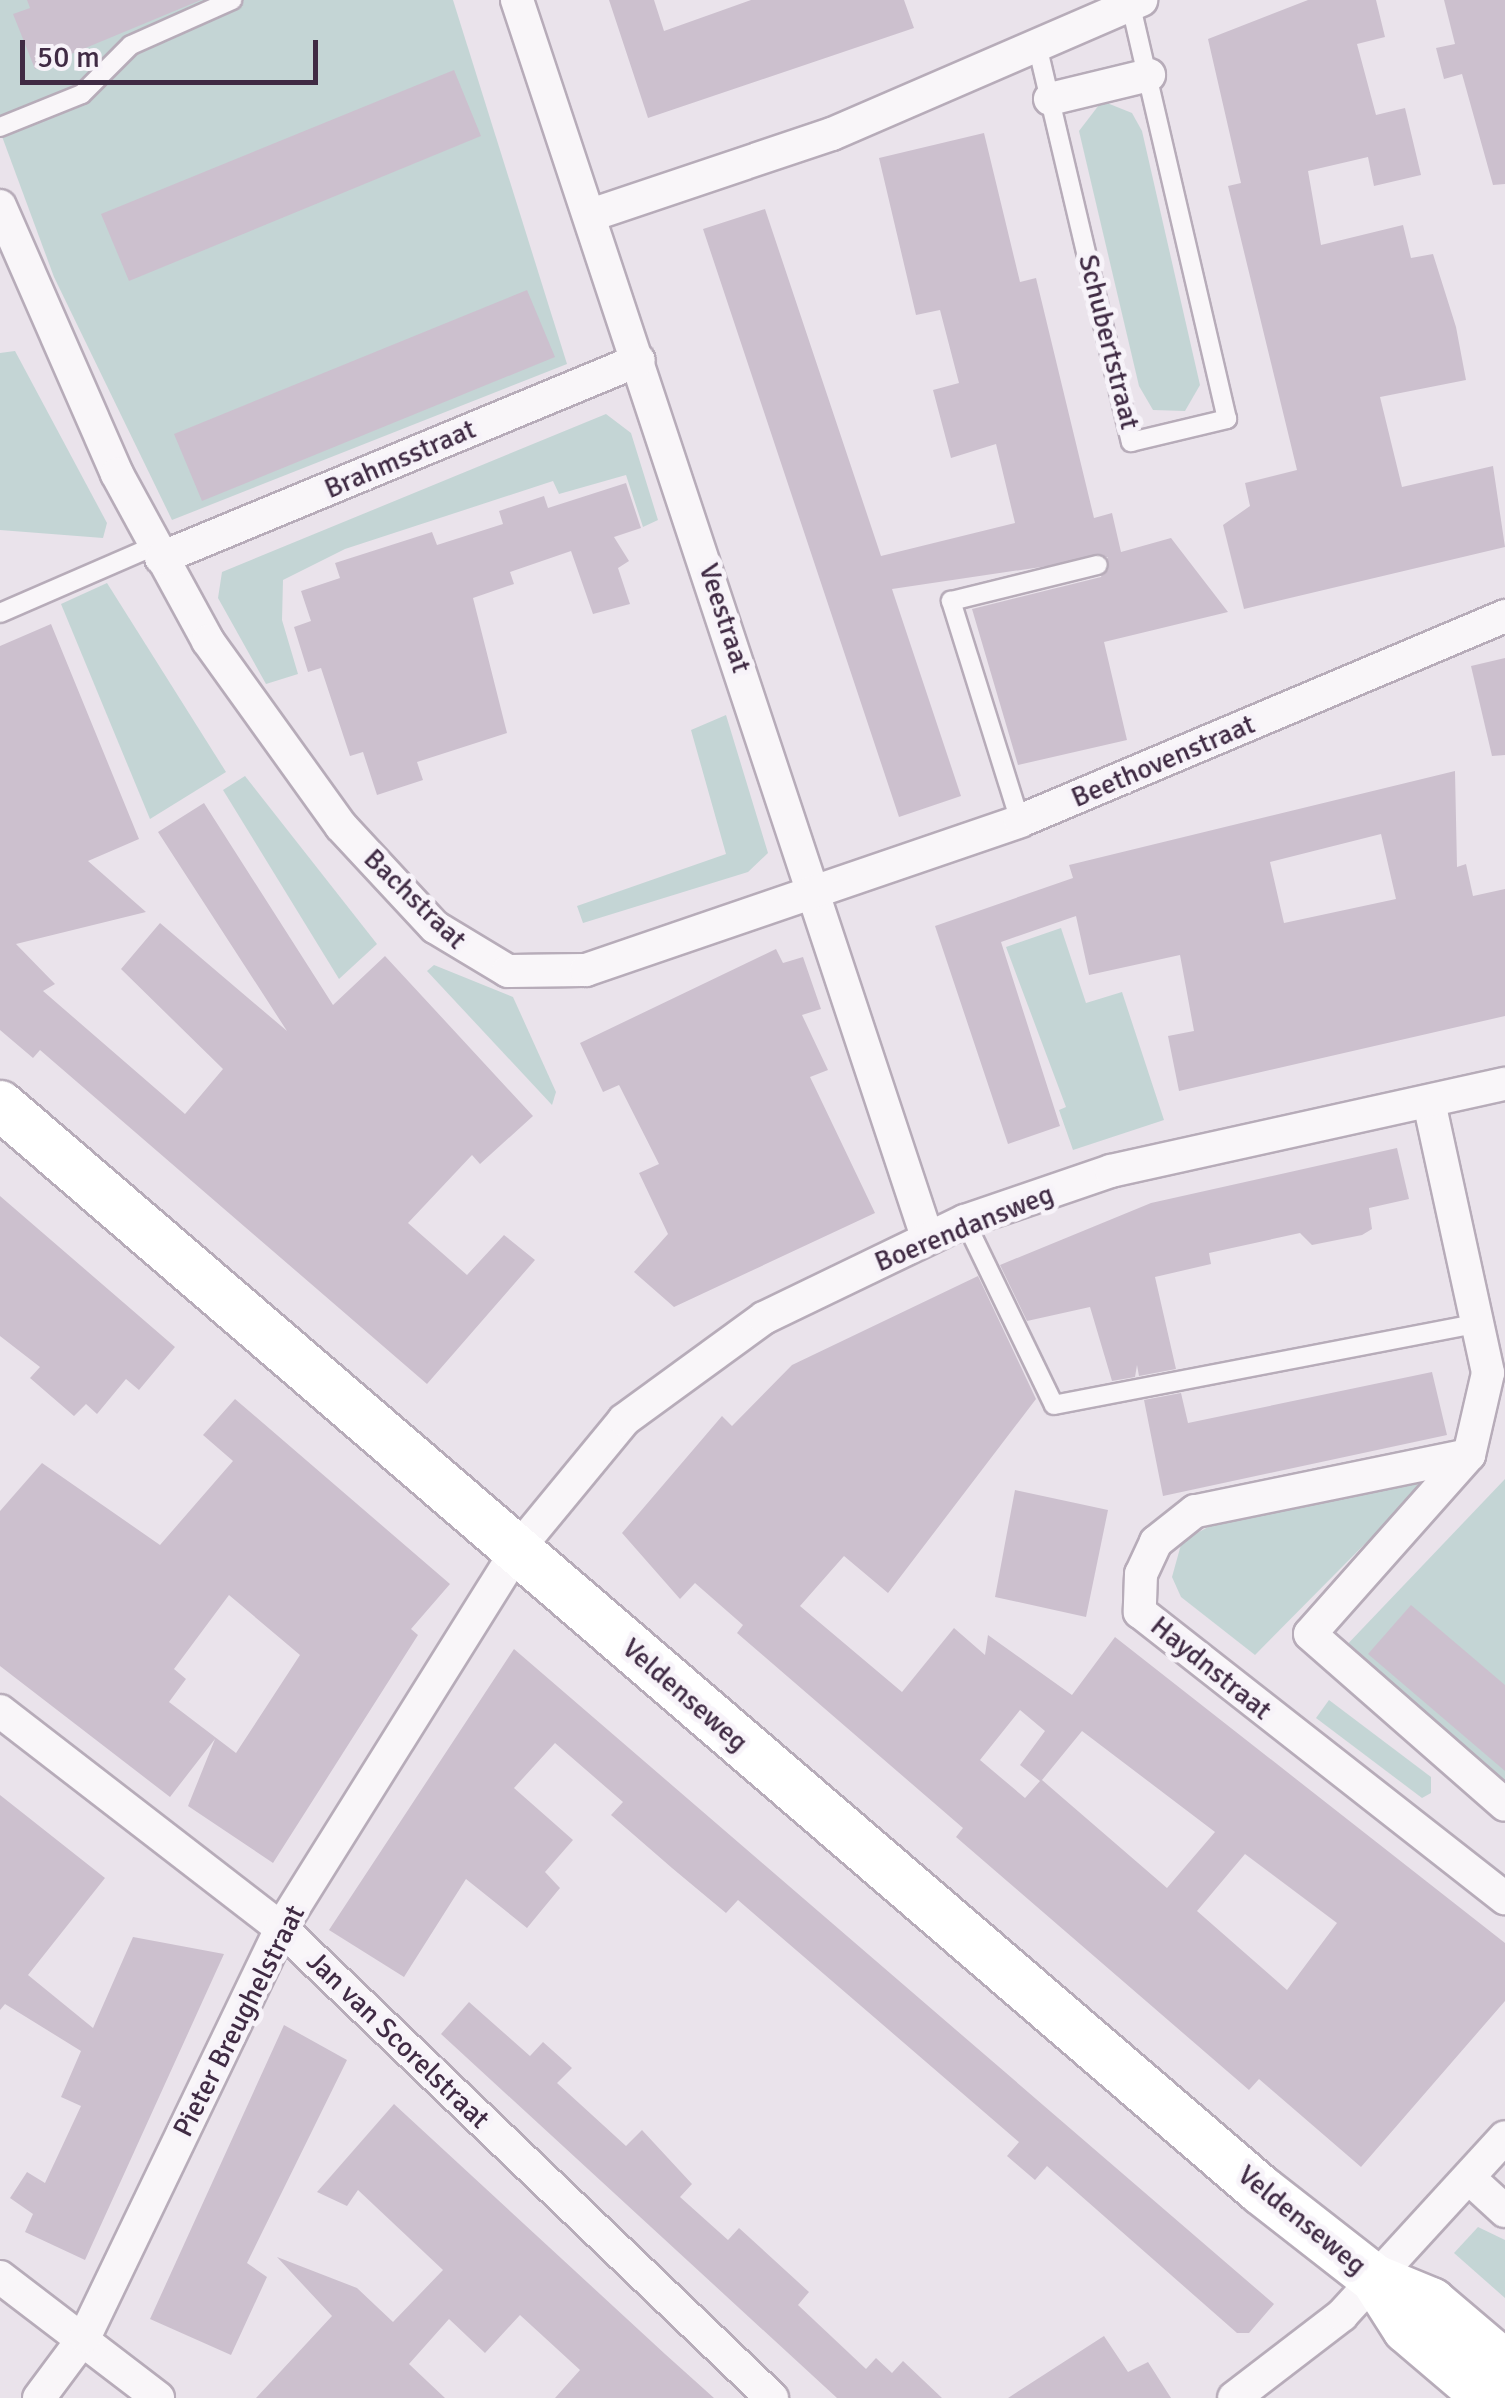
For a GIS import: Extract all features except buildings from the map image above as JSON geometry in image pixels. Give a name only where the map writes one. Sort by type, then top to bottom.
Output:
[{"type":"street","name":"Veestraat","points":[[517,0],[927,1237]]},
{"type":"street","name":"Schubertstraat","points":[[591,215],[832,134],[1136,2]]},
{"type":"street","points":[[1050,99],[1148,75]]},
{"type":"street","name":"Bachstraat","points":[[0,206],[158,552],[340,826],[472,954],[540,976],[586,970],[816,893]]},
{"type":"street","name":"Brahmsstraat","points":[[158,552],[638,360]]},
{"type":"street","name":"Beethovenstraat","points":[[816,893],[1020,821],[1505,616]]},
{"type":"street","name":"Boerendansweg","points":[[517,1550],[624,1420],[690,1364],[927,1237],[965,1220],[1111,1171],[1505,1084]]},
{"type":"street","points":[[1429,1102],[1492,1322],[1488,1373],[1470,1455],[1310,1634],[1505,1805]]},
{"type":"street","name":"Veldenseweg","points":[[0,1105],[1375,2279],[1408,2329],[1488,2398]]},
{"type":"street","name":"Haydnstraat","points":[[1470,1455],[1196,1511],[1156,1542],[1140,1574],[1140,1612],[1505,1898]]},
{"type":"street","name":"Pieter Breughelstraat","points":[[39,2398],[86,2336],[281,1928],[517,1550]]},
{"type":"street","name":"Jan van Scorelstraat","points":[[0,1711],[281,1928],[772,2398]]},
{"type":"street","points":[[1234,2398],[1299,2354],[1375,2279],[1505,2137]]},
{"type":"street","points":[[1468,2178],[1505,2210]]},
{"type":"street","points":[[0,2277],[86,2336],[158,2398]]},
{"type":"street","name":"Veldenseweg","points":[[1375,2279],[1431,2302],[1505,2365]]},
{"type":"lane","points":[[0,127],[82,94],[131,45],[232,0]]},
{"type":"lane","name":"Schubertstraat","points":[[1037,45],[1132,442],[1228,419],[1148,75],[1136,2]]},
{"type":"lane","points":[[0,612],[158,552]]},
{"type":"lane","points":[[1020,821],[951,601],[1098,565]]},
{"type":"lane","points":[[965,1220],[1054,1405],[1492,1322]]},
{"type":"shaded area","points":[[0,0],[453,0],[567,364],[172,520],[54,277],[0,131]]},
{"type":"shaded area","points":[[1102,101],[1132,113],[1142,131],[1200,385],[1185,411],[1153,410],[1139,386],[1079,131]]},
{"type":"shaded area","points":[[15,351],[107,523],[103,538],[0,530],[0,353]]},
{"type":"shaded area","points":[[606,414],[631,433],[658,520],[643,527],[626,475],[559,494],[553,481],[345,549],[283,580],[282,620],[298,674],[266,684],[218,598],[222,572]]},
{"type":"shaded area","points":[[107,583],[226,772],[150,819],[61,604]]},
{"type":"shaded area","points":[[726,715],[768,853],[748,872],[583,923],[577,906],[726,854],[691,730]]},
{"type":"shaded area","points":[[245,776],[377,944],[339,979],[223,790]]},
{"type":"shaded area","points":[[1061,928],[1086,1003],[1122,992],[1164,1120],[1073,1150],[1059,1110],[1066,1107],[1006,947]]},
{"type":"shaded area","points":[[434,965],[513,997],[556,1092],[552,1105],[427,971]]},
{"type":"shaded area","points":[[1433,1475],[1255,1655],[1181,1597],[1172,1577],[1182,1541],[1212,1525]]},
{"type":"shaded area","points":[[1505,1479],[1505,1784],[1342,1650]]},
{"type":"shaded area","points":[[1329,1700],[1431,1777],[1431,1793],[1422,1798],[1316,1718]]},
{"type":"shaded area","points":[[1478,2227],[1505,2240],[1505,2298],[1454,2253]]}]
